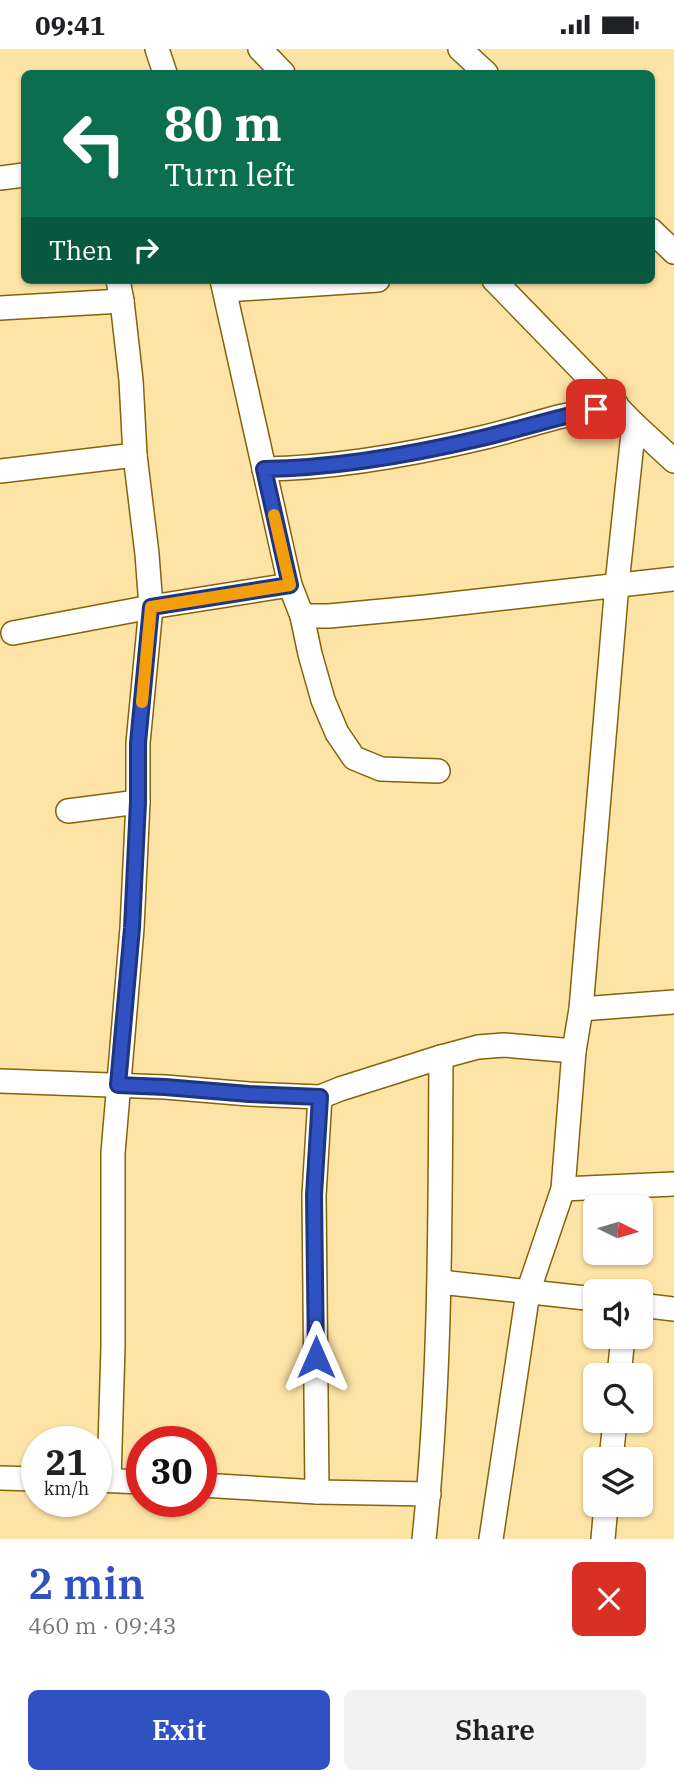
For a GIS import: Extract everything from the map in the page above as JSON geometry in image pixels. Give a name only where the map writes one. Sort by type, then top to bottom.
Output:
[{"type":"street","points":[[158,49],[164,70]]},
{"type":"street","points":[[260,49],[280,70]]},
{"type":"street","points":[[460,49],[483,70]]},
{"type":"street","points":[[0,177],[21,175]]},
{"type":"street","points":[[655,234],[674,252]]},
{"type":"street","points":[[255,284],[224,285],[290,585],[302,616],[323,699],[337,733],[354,758],[381,769],[438,771]]},
{"type":"street","points":[[498,284],[634,424],[674,461]]},
{"type":"street","points":[[0,309],[120,290],[131,380],[135,455],[151,607],[138,743],[132,928],[113,1153],[113,1347],[107,1426]]},
{"type":"street","points":[[264,469],[351,463],[408,454],[484,438],[557,417],[616,404]]},
{"type":"street","points":[[491,1539],[528,1292],[563,1189],[617,584],[634,424]]},
{"type":"street","points":[[0,471],[135,455]]},
{"type":"street","points":[[302,616],[425,607],[674,579]]},
{"type":"street","points":[[13,633],[290,585]]},
{"type":"street","points":[[68,811],[138,802]]},
{"type":"street","points":[[581,1009],[674,1002]]},
{"type":"street","points":[[0,1081],[165,1087],[320,1097],[478,1047],[504,1045],[574,1051]]},
{"type":"street","points":[[424,1539],[429,1494],[440,1282],[441,1057]]},
{"type":"street","points":[[317,1492],[314,1195],[320,1097]]},
{"type":"street","points":[[563,1189],[674,1184]]},
{"type":"street","points":[[440,1282],[583,1298]]},
{"type":"street","points":[[653,1307],[674,1310]]},
{"type":"street","points":[[0,1478],[21,1479]]},
{"type":"street","points":[[217,1486],[317,1492],[429,1494]]},
{"type":"street","points":[[603,1539],[605,1517]]},
{"type":"slow traffic","points":[[142,702],[151,607],[290,585],[274,515]]},
{"type":"route","points":[[316,1357],[314,1195],[320,1097],[118,1085],[132,928],[138,743],[151,607],[290,585],[264,469],[351,463],[408,454],[484,438],[596,409]]}]
